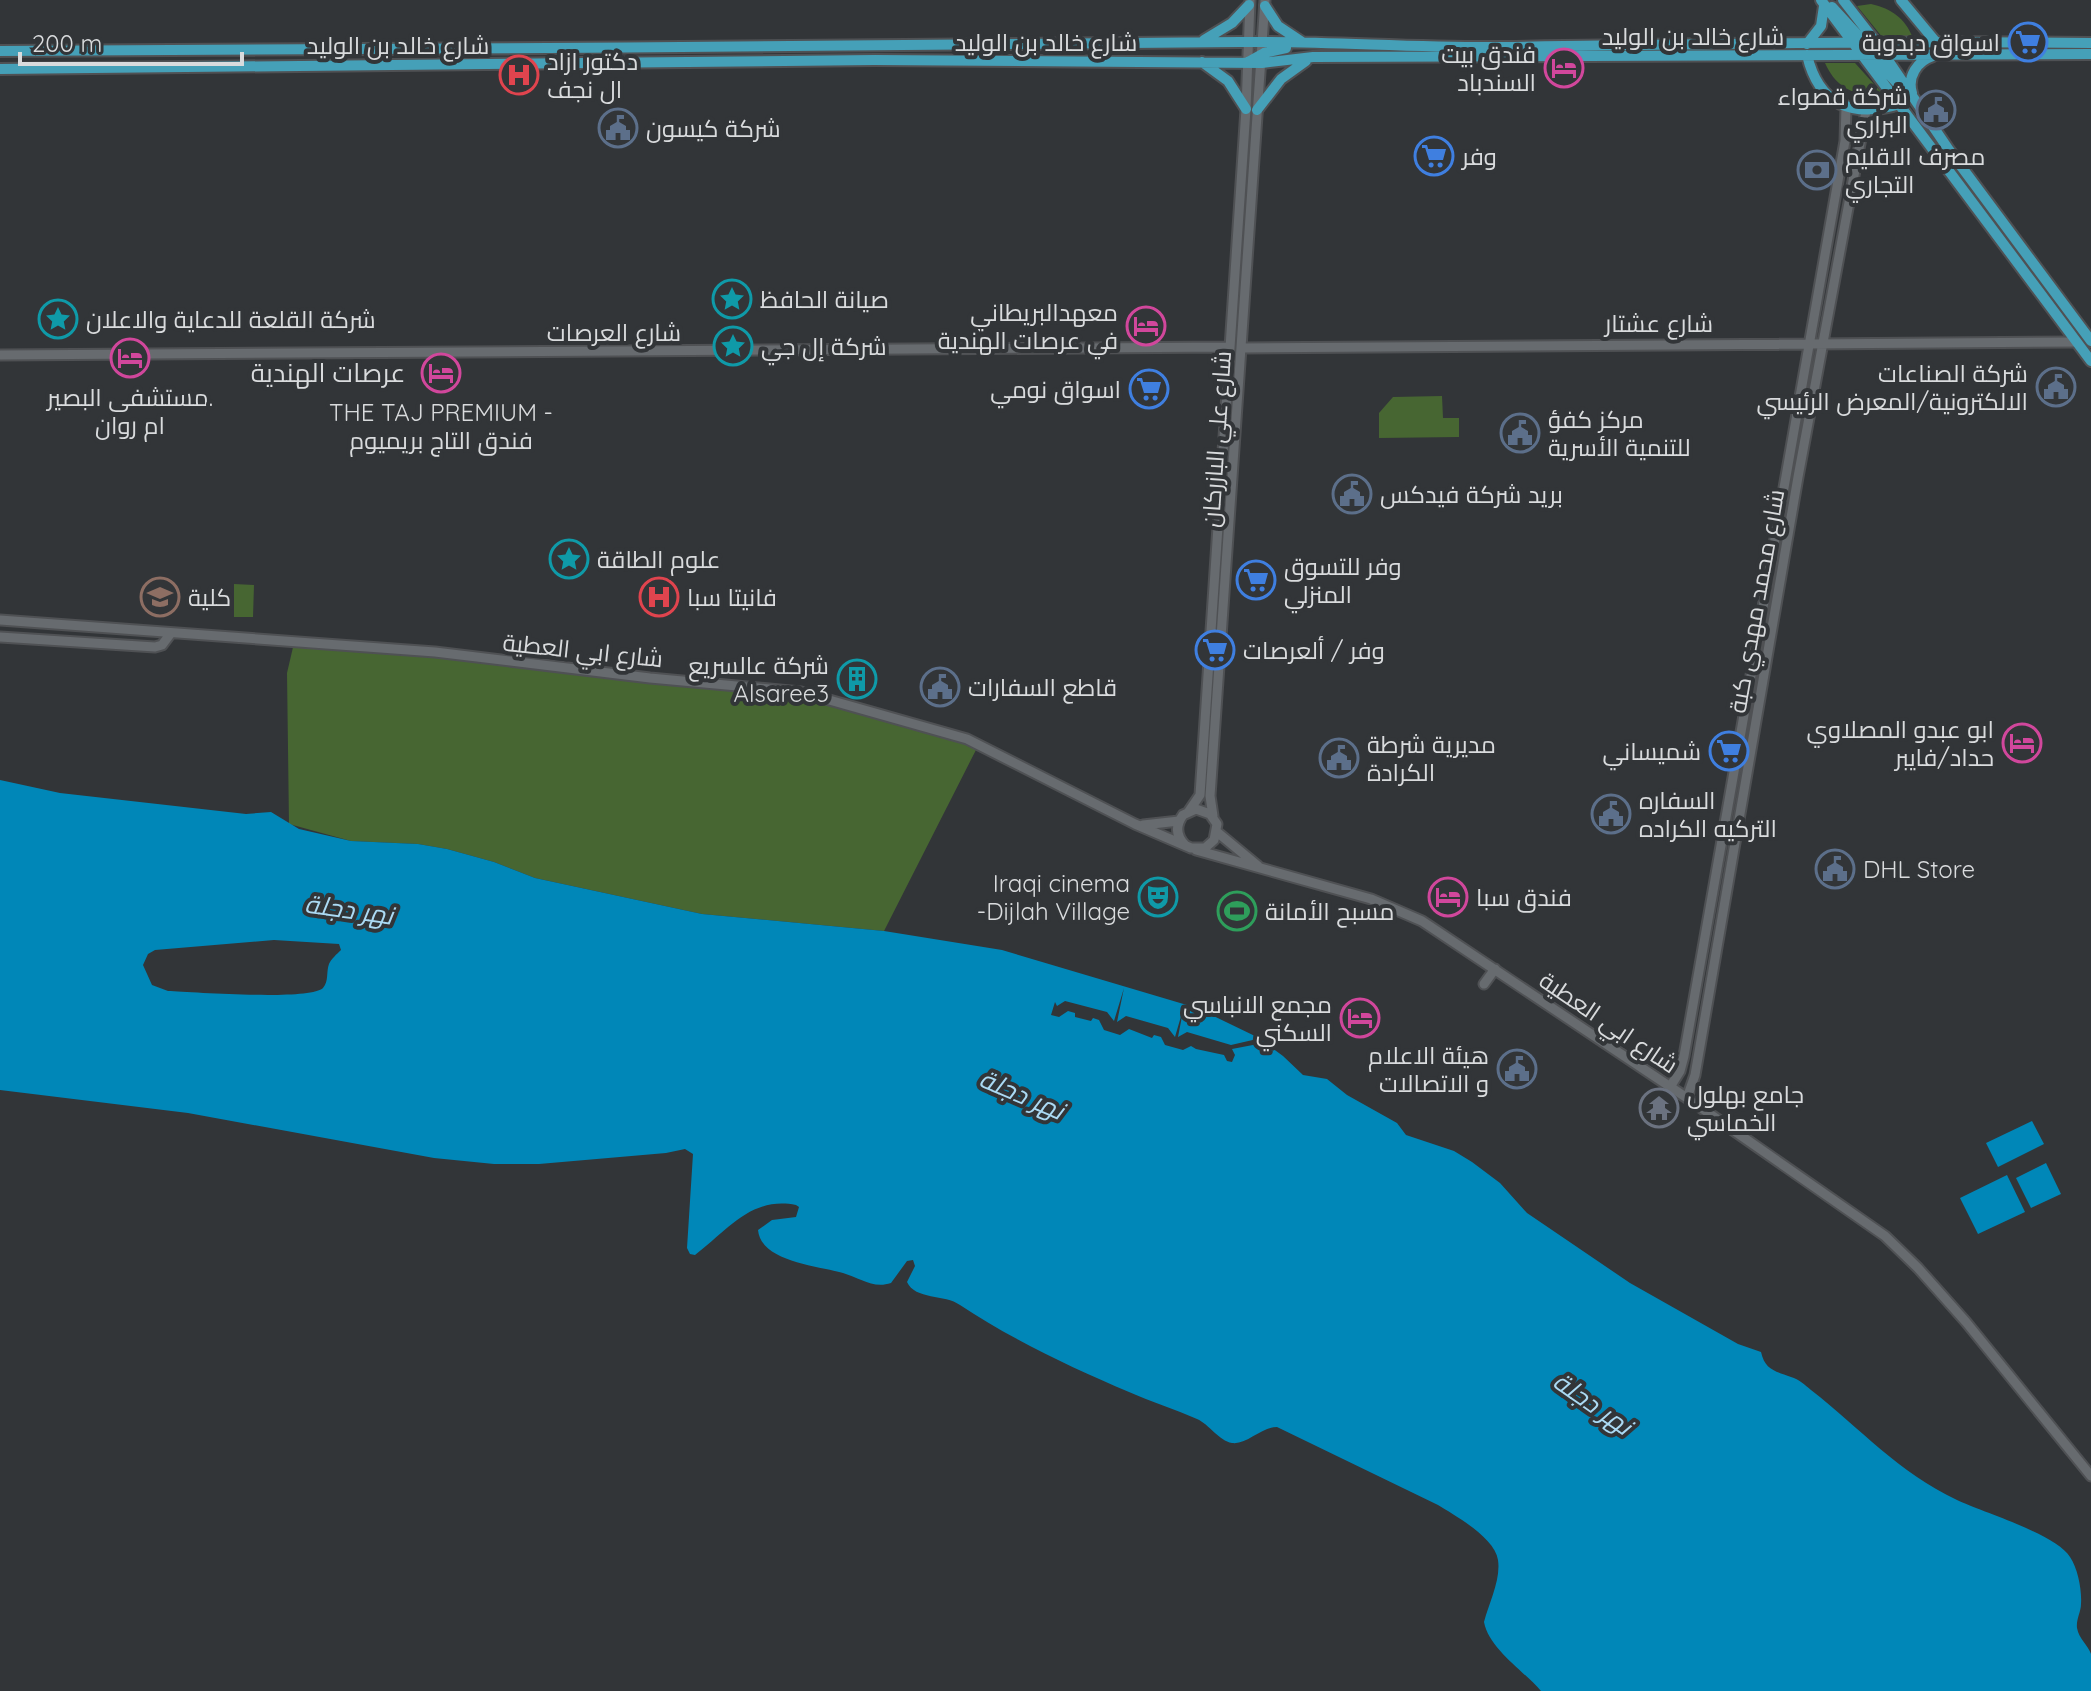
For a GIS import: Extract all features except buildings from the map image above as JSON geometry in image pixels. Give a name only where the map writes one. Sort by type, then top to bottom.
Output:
[{"type":"main road","points":[[1843,0],[1866,54],[1900,104],[2091,361]]},
{"type":"main road","points":[[1901,0],[1935,41]]},
{"type":"main road","points":[[1200,43],[1232,23],[1250,2]]},
{"type":"main road","points":[[1823,2],[1863,41],[1884,54],[1949,150],[2091,341]]},
{"type":"main road","points":[[1823,2],[1821,26],[1807,50],[1811,71],[1819,86],[1846,107],[1866,111],[1900,104]]},
{"type":"main road","points":[[1265,3],[1278,26],[1287,34],[1312,44]]},
{"type":"main road","name":"شارع خالد بن الوليد","points":[[0,51],[930,47],[1247,42],[1262,53],[1313,57],[1807,50],[1863,41],[2091,43]]},
{"type":"main road","name":"شارع خالد بن الوليد","points":[[0,69],[860,60],[1056,63],[1200,61],[1246,59],[1312,44],[1807,50],[1935,55],[2091,54]]},
{"type":"main road","points":[[1246,59],[1259,49],[1262,53]]},
{"type":"main road","points":[[1866,54],[1912,95]]},
{"type":"main road","points":[[1912,95],[1910,86],[1915,70],[1925,58],[1935,55]]},
{"type":"main road","points":[[1200,61],[1228,81],[1251,110],[1281,79],[1313,57]]},
{"type":"street","name":"شارع علي البازركان","points":[[1213,816],[1210,802],[1242,348],[1251,110],[1246,59],[1250,2]]},
{"type":"street","name":"شارع علي البازركان","points":[[1189,811],[1200,795],[1228,347],[1251,110],[1262,53],[1265,3]]},
{"type":"street","name":"شارع محمد مهدي كبة","points":[[1670,1087],[1680,1071],[1684,1056],[1845,141],[1846,107]]},
{"type":"street","name":"شارع محمد مهدي كبة","points":[[1687,1098],[1695,1075],[1798,477],[1866,111]]},
{"type":"street","points":[[1828,230],[1842,232]]},
{"type":"street","name":"شارع عشتار","points":[[1242,348],[2077,342]]},
{"type":"street","name":"شارع العرصات","points":[[0,355],[1228,347]]},
{"type":"street","points":[[1785,476],[1798,477]]},
{"type":"street","name":"شارع ابي العطية","points":[[0,620],[435,652],[801,692],[967,739],[1135,824],[1189,847],[1371,899],[1422,921],[1687,1098],[1885,1236],[1966,1322],[2090,1476]]},
{"type":"street","points":[[0,637],[155,647],[162,645],[171,633]]},
{"type":"street","points":[[1736,754],[1749,759]]},
{"type":"street","points":[[1135,824],[1151,826],[1179,821],[1189,811],[1200,809],[1213,816],[1217,832],[1209,846],[1189,847],[1178,834],[1179,821]]},
{"type":"street","name":"شارع ابي العطية","points":[[1217,832],[1268,872]]},
{"type":"street","points":[[1484,984],[1495,969]]},
{"type":"green space","points":[[1871,4],[1897,15],[1913,38],[1883,38],[1857,6]]},
{"type":"green space","points":[[1825,63],[1855,63],[1882,93],[1864,94],[1848,89],[1835,79]]},
{"type":"green space","points":[[1442,396],[1443,418],[1459,418],[1459,437],[1379,438],[1379,413],[1393,397]]},
{"type":"green space","points":[[234,584],[254,585],[253,617],[234,617]]},
{"type":"green space","points":[[294,643],[435,652],[726,685],[864,708],[979,744],[884,931],[702,914],[535,878],[447,849],[418,844],[351,841],[289,824],[287,673]]},
{"type":"water","name":"نهر دجلة","points":[[0,780],[60,793],[246,814],[271,812],[299,829],[351,841],[418,844],[447,849],[535,878],[702,914],[884,931],[1002,950],[1197,1008],[1257,1037],[1303,1075],[1327,1079],[1347,1095],[1397,1123],[1406,1135],[1454,1151],[1472,1162],[1500,1183],[1527,1213],[1630,1283],[1738,1344],[1761,1352],[1768,1366],[1802,1382],[1881,1449],[1936,1489],[2018,1524],[2062,1548],[2070,1557],[2080,1586],[2081,1607],[2077,1628],[2091,1654],[2091,1691],[1541,1691],[1500,1650],[1487,1632],[1484,1622],[1496,1583],[1498,1560],[1490,1544],[1455,1515],[1277,1427],[1238,1443],[1227,1442],[1197,1419],[1064,1363],[954,1302],[917,1292],[907,1282],[915,1266],[913,1260],[907,1261],[891,1283],[878,1285],[780,1256],[761,1241],[758,1230],[772,1220],[796,1217],[799,1207],[796,1205],[780,1204],[753,1211],[729,1226],[695,1255],[690,1254],[687,1248],[693,1154],[685,1149],[539,1164],[494,1164],[434,1158],[188,1113],[0,1090]],"holes":[[[274,940],[339,944],[341,950],[329,964],[323,988],[297,994],[168,991],[152,985],[143,965],[148,954],[155,950]]]},
{"type":"water","points":[[2032,1121],[2044,1144],[1998,1167],[1986,1143]]},
{"type":"water","points":[[2046,1163],[2061,1194],[2031,1208],[2016,1178]]},
{"type":"water","points":[[2007,1175],[2025,1212],[1978,1234],[1960,1198]]},
{"type":"pier","points":[[1124,988],[1117,1022],[1126,1016],[1168,1028],[1175,1037],[1184,1006],[1178,1037],[1187,1032],[1231,1045],[1257,1039],[1258,1044],[1232,1049],[1235,1055],[1232,1062],[1227,1061],[1224,1055],[1191,1046],[1183,1050],[1165,1045],[1161,1037],[1154,1035],[1152,1038],[1129,1029],[1120,1035],[1104,1030],[1099,1020],[1075,1017],[1075,1013],[1068,1011],[1059,1017],[1051,1015],[1055,1002],[1057,1006],[1065,1001],[1107,1012],[1114,1021]]},
{"type":"place","name":"اسواق دبدوبة","points":[[2028,42]]},
{"type":"place","name":"فندق بيت السندباد","points":[[1564,68]]},
{"type":"place","name":"دكتور ازاد ال نجف","points":[[519,75]]},
{"type":"place","name":"شركة قصواء البراري","points":[[1936,110]]},
{"type":"place","name":"شركة كيسون","points":[[618,128]]},
{"type":"place","name":"وفر","points":[[1434,156]]},
{"type":"place","name":"مصرف الاقليم التجاري","points":[[1817,170]]},
{"type":"place","name":"صيانة الحافظ","points":[[732,299]]},
{"type":"place","name":"شركة القلعة للدعاية والاعلان","points":[[58,319]]},
{"type":"place","name":"معهدالبريطاني في عرصات الهندية","points":[[1146,326]]},
{"type":"place","name":"شركة إل جي","points":[[733,346]]},
{"type":"place","name":"مستشفى البصير. ام روان","points":[[130,358]]},
{"type":"place","name":"THE TAJ PREMIUM - فندق التاج بريميوم","points":[[441,373]]},
{"type":"place","name":"شركة الصناعات الالكترونية/المعرض الرئيسي","points":[[2056,387]]},
{"type":"place","name":"اسواق نومي","points":[[1149,389]]},
{"type":"place","name":"مركز كفؤ للتنمية الأسرية","points":[[1520,433]]},
{"type":"place","name":"بريد شركة فيدكس","points":[[1352,494]]},
{"type":"place","name":"علوم الطاقة","points":[[569,559]]},
{"type":"place","name":"وفر للتسوق المنزلي","points":[[1256,580]]},
{"type":"place","name":"كلية","points":[[160,597]]},
{"type":"place","name":"فانيتا سبا","points":[[659,597]]},
{"type":"place","name":"وفر / ألعرصات","points":[[1215,650]]},
{"type":"place","name":"شركة عالسريع Alsaree3","points":[[857,679]]},
{"type":"place","name":"قاطع السفارات","points":[[940,687]]},
{"type":"place","name":"ابو عبدو المصلاوي حداد/فايبر","points":[[2022,743]]},
{"type":"place","name":"شميساني","points":[[1729,751]]},
{"type":"place","name":"مديرية شرطة الكرادة","points":[[1339,758]]},
{"type":"place","name":"السفاره التركيه الكراده","points":[[1611,814]]},
{"type":"place","name":"DHL Store","points":[[1835,869]]},
{"type":"place","name":"Iraqi cinema -Dijlah Village","points":[[1158,897]]},
{"type":"place","name":"فندق سبا","points":[[1448,897]]},
{"type":"place","name":"مسبح الأمانة","points":[[1237,911]]},
{"type":"place","name":"مجمع الانباسي السكني","points":[[1360,1018]]},
{"type":"place","name":"هيئة الاعلام و الاتصالات","points":[[1517,1069]]},
{"type":"place","name":"جامع بهلول الخماسي","points":[[1659,1108]]},
{"type":"district","name":"عرصات الهندية","points":[[328,372]]}]
